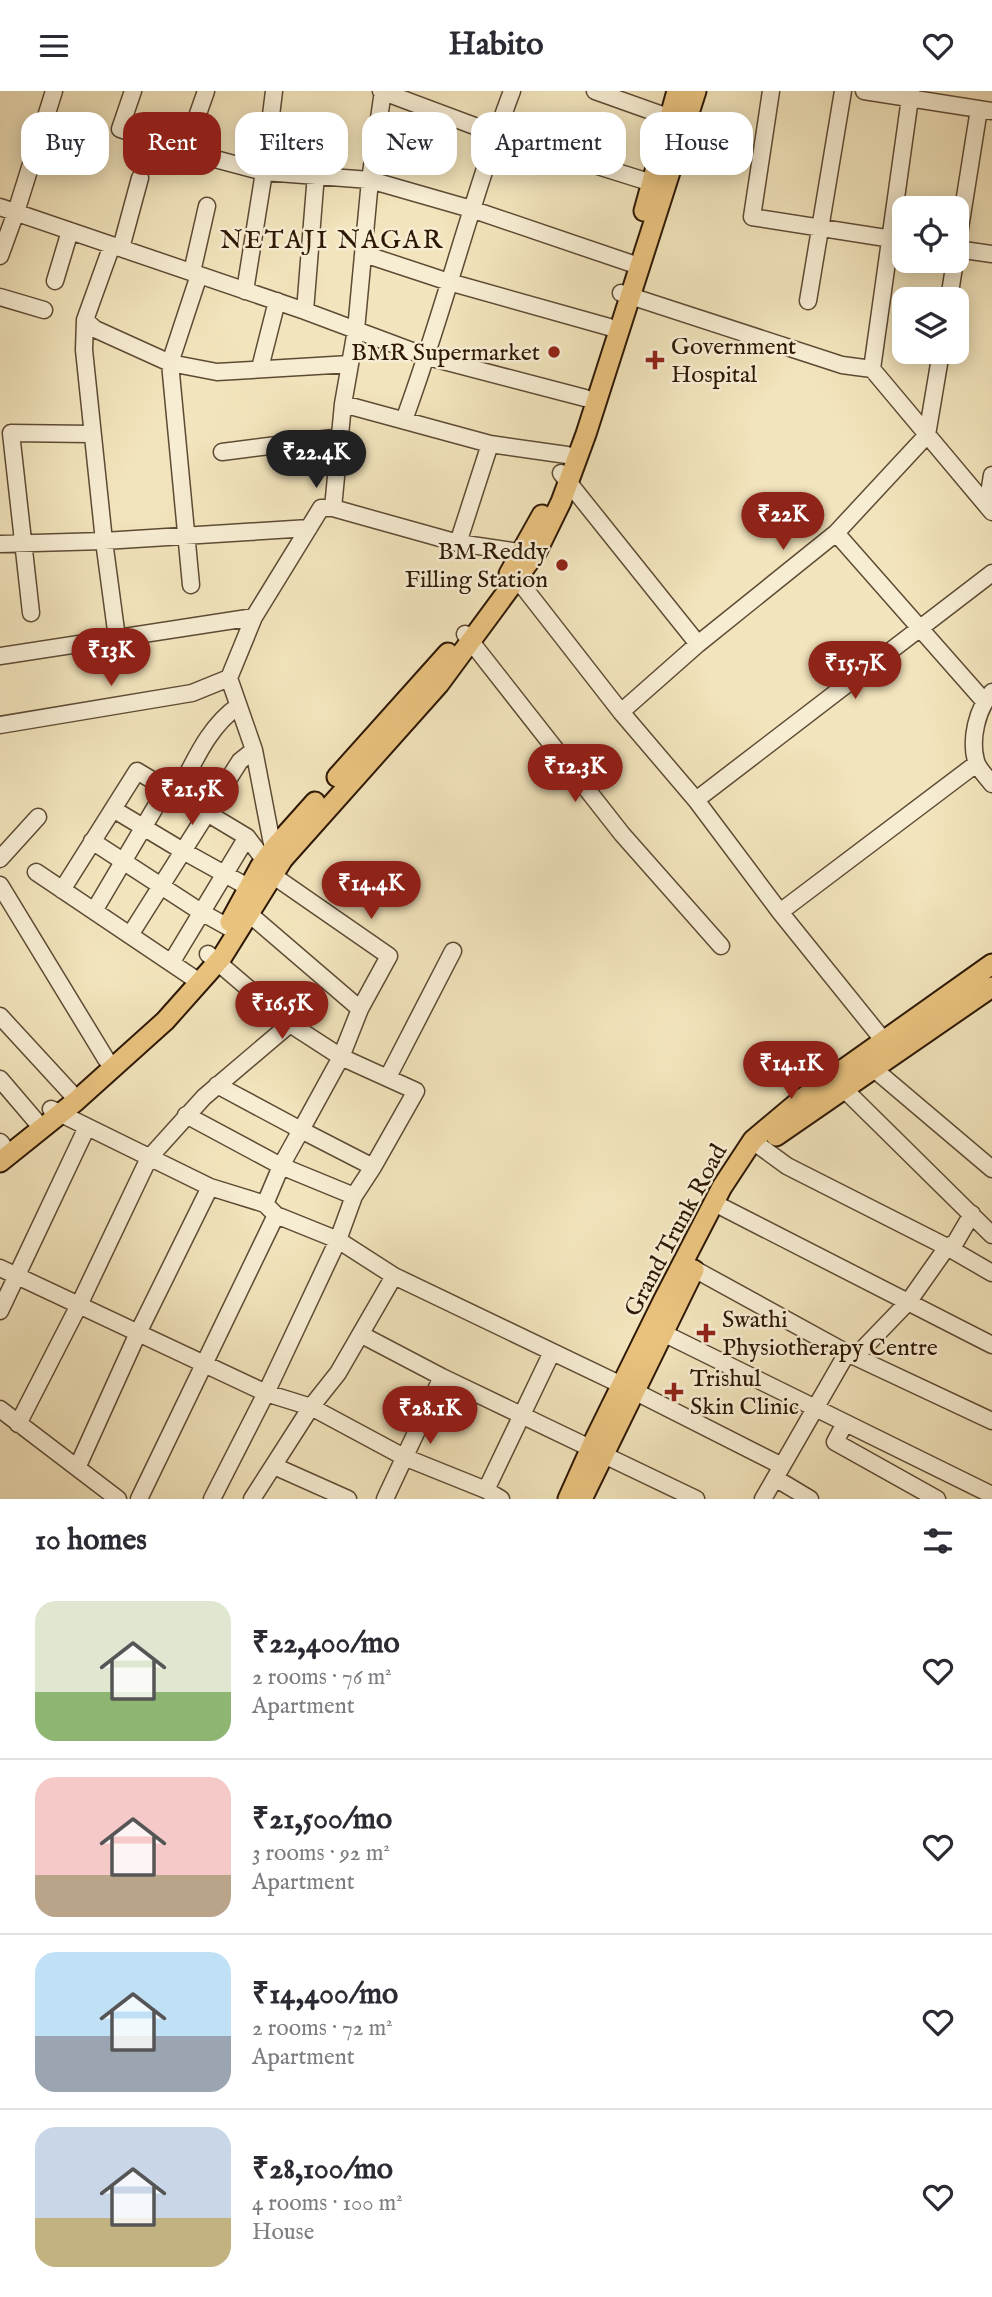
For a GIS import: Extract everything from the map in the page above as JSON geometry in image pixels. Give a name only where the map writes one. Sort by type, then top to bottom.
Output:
[{"type":"main road","points":[[670,112],[677,91]]},
{"type":"main road","points":[[1,1149],[165,1021],[213,958],[244,909],[268,863],[283,859],[439,684],[468,637],[514,575],[537,551],[696,91]]},
{"type":"main road","points":[[514,575],[519,552],[565,470],[609,327],[626,295],[630,263],[654,175]]},
{"type":"main road","points":[[49,1114],[106,1059],[164,1010],[192,977],[213,958],[228,927],[244,909],[248,887],[468,637]]},
{"type":"main road","name":"Grand Trunk Road","points":[[628,1388],[689,1266],[722,1187],[753,1140],[803,1098],[992,964]]},
{"type":"main road","points":[[568,1499],[597,1451],[628,1388],[663,1333],[689,1266],[722,1207],[761,1147],[992,987]]},
{"type":"main road","points":[[582,1499],[597,1451]]},
{"type":"street","points":[[0,256],[54,91]]},
{"type":"street","points":[[126,112],[133,91]]},
{"type":"street","points":[[198,112],[205,91]]},
{"type":"street","points":[[271,112],[274,91]]},
{"type":"street","points":[[332,508],[343,404],[356,330],[370,180],[382,91],[471,125]]},
{"type":"street","points":[[504,112],[512,91]]},
{"type":"street","points":[[595,91],[654,112]]},
{"type":"street","points":[[771,91],[752,218],[892,239]]},
{"type":"street","points":[[808,301],[843,91]]},
{"type":"street","points":[[864,91],[911,95],[985,110],[968,196]]},
{"type":"street","points":[[901,196],[911,95]]},
{"type":"street","points":[[245,291],[264,175]]},
{"type":"street","points":[[305,311],[316,175]]},
{"type":"street","points":[[325,175],[370,180],[471,209],[630,263]]},
{"type":"street","points":[[404,420],[428,356],[482,175]]},
{"type":"street","points":[[626,175],[652,183]]},
{"type":"street","points":[[117,638],[91,434],[84,350],[85,320],[117,247],[140,178]]},
{"type":"street","points":[[191,585],[184,536],[170,363],[195,274],[206,206]]},
{"type":"street","points":[[0,207],[428,356],[585,398]]},
{"type":"street","points":[[55,281],[70,231]]},
{"type":"street","points":[[969,250],[992,254]]},
{"type":"street","points":[[365,254],[449,282],[609,327]]},
{"type":"street","points":[[872,369],[892,266]]},
{"type":"street","points":[[626,295],[842,365],[872,369],[990,509]]},
{"type":"street","points":[[0,297],[44,310]]},
{"type":"street","points":[[260,368],[276,301]]},
{"type":"street","points":[[85,320],[95,329],[170,363],[217,372],[350,364]]},
{"type":"street","points":[[621,712],[698,644],[836,533],[928,435],[939,364]]},
{"type":"street","points":[[343,404],[489,444],[565,470],[698,644]]},
{"type":"street","points":[[32,613],[11,433],[91,434]]},
{"type":"street","points":[[222,452],[340,437]]},
{"type":"street","points":[[458,543],[489,444]]},
{"type":"street","points":[[990,509],[992,475]]},
{"type":"street","points":[[268,863],[254,750],[229,678],[254,617],[321,507],[458,543],[519,552]]},
{"type":"street","points":[[0,544],[104,541],[309,528]]},
{"type":"street","points":[[836,533],[920,628],[988,697],[973,739],[976,764],[992,784]]},
{"type":"street","points":[[696,800],[992,573]]},
{"type":"street","points":[[514,575],[621,712],[696,800],[780,912],[884,1041]]},
{"type":"street","points":[[0,656],[254,617]]},
{"type":"street","points":[[468,637],[622,834],[721,946]]},
{"type":"street","points":[[0,725],[192,693],[229,678]]},
{"type":"street","points":[[94,911],[144,827],[214,728],[239,706]]},
{"type":"street","points":[[130,936],[240,761],[254,750]]},
{"type":"street","points":[[780,912],[976,764]]},
{"type":"street","points":[[62,890],[137,771],[247,837],[268,863],[389,956],[360,1009],[341,1058],[281,1166],[271,1210],[204,1364],[139,1499]]},
{"type":"street","points":[[113,809],[248,887]]},
{"type":"street","points":[[0,859],[38,817]]},
{"type":"street","points":[[171,963],[247,837]]},
{"type":"street","points":[[92,841],[228,927]]},
{"type":"street","points":[[36,872],[192,977]]},
{"type":"street","points":[[0,885],[5,905],[106,1059]]},
{"type":"street","points":[[244,909],[360,1009]]},
{"type":"street","points":[[388,1077],[453,951]]},
{"type":"street","points":[[212,1499],[266,1393],[338,1240],[354,1196],[416,1091],[341,1058],[290,1024],[213,958]]},
{"type":"street","points":[[0,1016],[70,1092]]},
{"type":"street","points":[[18,1423],[79,1305],[149,1158],[186,1115],[217,1085],[290,1024]]},
{"type":"street","points":[[873,1069],[992,1169]]},
{"type":"street","points":[[0,1079],[49,1114],[87,1127],[210,1187],[338,1240],[394,1276],[628,1388],[779,1472],[810,1499]]},
{"type":"street","points":[[217,1085],[373,1167]]},
{"type":"street","points":[[843,1088],[972,1215],[990,1228]]},
{"type":"street","points":[[186,1115],[281,1166],[354,1196]]},
{"type":"street","points":[[0,1311],[87,1127]]},
{"type":"street","points":[[761,1147],[787,1166],[947,1247],[992,1273]]},
{"type":"street","points":[[77,1468],[138,1333],[210,1187]]},
{"type":"street","points":[[722,1207],[992,1345]]},
{"type":"street","points":[[763,1499],[815,1408],[851,1355],[909,1301],[947,1247],[955,1243],[972,1215]]},
{"type":"street","points":[[689,1266],[851,1355],[992,1421]]},
{"type":"street","points":[[0,1268],[266,1393],[311,1407],[404,1457],[486,1490],[501,1499]]},
{"type":"street","points":[[252,1499],[311,1407],[338,1373],[394,1276]]},
{"type":"street","points":[[663,1333],[992,1495]]},
{"type":"street","points":[[362,1335],[442,1377],[696,1499]]},
{"type":"street","points":[[486,1490],[552,1352]]},
{"type":"street","points":[[385,1499],[442,1377]]},
{"type":"street","points":[[0,1409],[118,1499]]},
{"type":"street","points":[[845,1423],[835,1442],[937,1499]]},
{"type":"street","points":[[274,1466],[348,1499]]},
{"type":"street","points":[[90,1478],[91,1499]]},
{"type":"place","name":"BMR Supermarket","points":[[554,352]]},
{"type":"place","name":"Government Hospital","points":[[655,360]]},
{"type":"place","name":"BM Reddy Filling Station","points":[[562,565]]},
{"type":"place","name":"Swathi Physiotherapy Centre","points":[[706,1333]]},
{"type":"place","name":"Trishul Skin Clinic","points":[[674,1392]]},
{"type":"district","name":"NETAJI NAGAR","points":[[332,239]]}]
